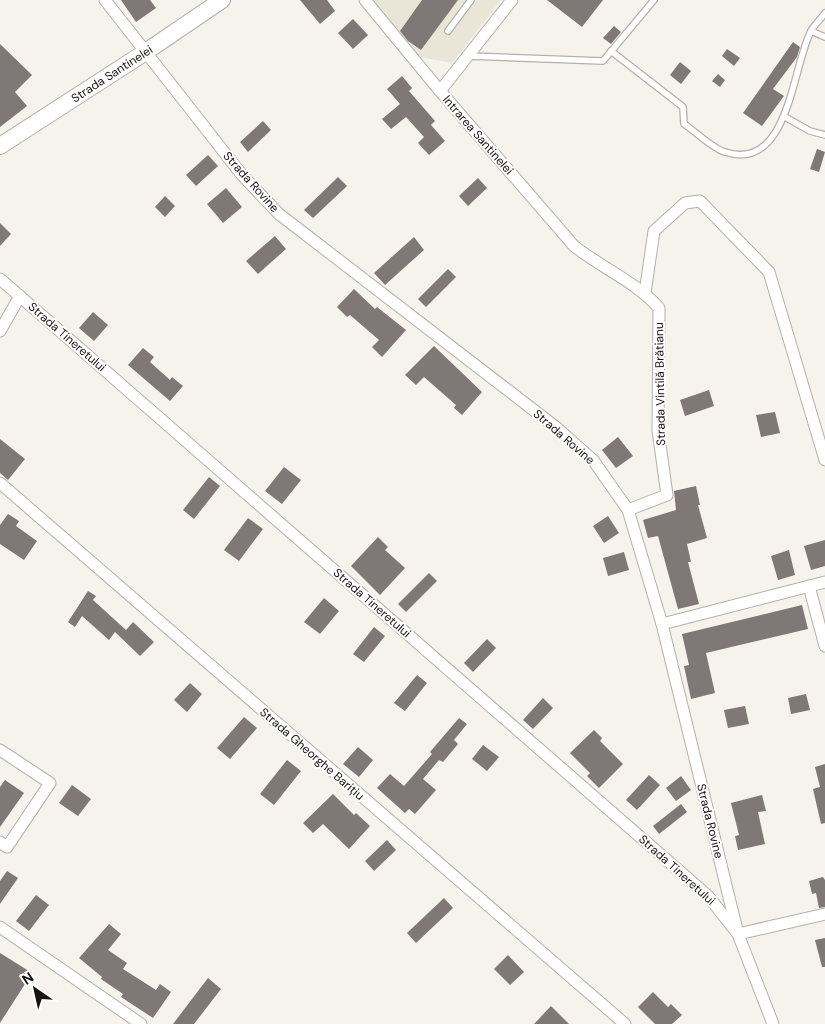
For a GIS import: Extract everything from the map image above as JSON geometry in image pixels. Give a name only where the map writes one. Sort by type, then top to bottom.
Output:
[{"type":"street","name":"Strada Rovine","points":[[105,0],[144,53],[242,175],[279,214],[557,428],[593,460],[628,510],[662,624],[738,934],[773,1024]]},
{"type":"street","name":"Strada Santinelei","points":[[0,146],[222,0]]},
{"type":"street","name":"Intrarea Santinelei","points":[[365,0],[440,92],[574,246],[598,264]]},
{"type":"street","points":[[440,92],[512,0]]},
{"type":"street","points":[[645,292],[654,231],[685,203],[700,201],[770,272],[825,460]]},
{"type":"street","name":"Strada Vintilă Brătianu","points":[[598,264],[645,292],[659,308],[658,430],[667,495],[628,510]]},
{"type":"street","name":"Strada Tineretului","points":[[0,279],[708,896],[738,934]]},
{"type":"street","points":[[0,331],[20,296]]},
{"type":"street","name":"Strada Gheorghe Barițiu","points":[[0,483],[624,1024]]},
{"type":"street","points":[[662,624],[825,582]]},
{"type":"street","points":[[809,586],[825,646]]},
{"type":"street","points":[[0,750],[50,783],[7,847],[0,842]]},
{"type":"street","points":[[738,934],[825,914]]},
{"type":"street","points":[[0,927],[141,1024]]},
{"type":"lane","points":[[448,31],[471,0]]},
{"type":"lane","points":[[468,56],[603,61],[654,0]]},
{"type":"lane","points":[[611,51],[683,107],[684,124],[725,152],[749,154],[766,145],[784,116],[811,32],[825,13]]},
{"type":"lane","points":[[811,32],[825,37]]},
{"type":"lane","points":[[784,116],[810,131],[825,135]]},
{"type":"shaded area","points":[[370,0],[501,0],[452,63],[415,56]]},
{"type":"building","points":[[121,0],[150,0],[156,8],[136,22]]},
{"type":"building","points":[[300,0],[327,0],[335,11],[320,24]]},
{"type":"building","points":[[422,0],[458,0],[421,50],[408,41],[400,31]]},
{"type":"building","points":[[547,0],[603,0],[582,27]]},
{"type":"building","points":[[353,19],[368,35],[353,49],[338,33]]},
{"type":"building","points":[[614,26],[621,32],[611,44],[603,38]]},
{"type":"building","points":[[793,42],[800,47],[797,57],[773,89],[784,96],[762,126],[743,113]]},
{"type":"building","points":[[0,44],[32,75],[15,92],[27,106],[0,127]]},
{"type":"building","points":[[727,49],[740,58],[734,66],[722,56]]},
{"type":"building","points":[[680,62],[691,71],[681,84],[670,75]]},
{"type":"building","points":[[718,74],[725,80],[720,87],[712,81]]},
{"type":"building","points":[[402,76],[412,88],[409,91],[435,121],[431,125],[445,141],[429,155],[418,143],[424,137],[406,117],[391,129],[382,119],[400,104],[387,89]]},
{"type":"building","points":[[263,121],[271,130],[248,152],[240,142]]},
{"type":"building","points":[[817,149],[825,152],[819,172],[810,169]]},
{"type":"building","points":[[208,155],[218,166],[196,186],[186,175]]},
{"type":"building","points":[[338,177],[347,186],[313,218],[304,210]]},
{"type":"building","points":[[478,178],[487,188],[468,206],[459,196]]},
{"type":"building","points":[[226,188],[242,207],[223,223],[207,204]]},
{"type":"building","points":[[165,196],[175,206],[165,217],[155,207]]},
{"type":"building","points":[[0,223],[11,234],[0,246]]},
{"type":"building","points":[[275,236],[286,249],[258,274],[246,261]]},
{"type":"building","points":[[414,237],[424,250],[385,285],[374,273]]},
{"type":"building","points":[[448,269],[456,277],[426,307],[418,299]]},
{"type":"building","points":[[354,289],[375,309],[377,307],[406,330],[382,357],[372,347],[379,340],[350,315],[347,317],[337,307]]},
{"type":"building","points":[[93,312],[108,325],[94,341],[79,328]]},
{"type":"building","points":[[434,346],[482,392],[462,415],[454,408],[456,405],[424,377],[416,385],[405,375]]},
{"type":"building","points":[[143,348],[154,357],[150,362],[170,380],[172,377],[183,386],[170,401],[128,365]]},
{"type":"building","points":[[709,390],[714,406],[685,416],[680,400]]},
{"type":"building","points":[[775,412],[780,433],[761,437],[756,415]]},
{"type":"building","points":[[618,437],[633,456],[616,468],[602,450]]},
{"type":"building","points":[[0,439],[25,459],[8,480],[0,473]]},
{"type":"building","points":[[284,467],[301,480],[282,504],[265,491]]},
{"type":"building","points":[[209,477],[220,486],[194,519],[183,510]]},
{"type":"building","points":[[696,486],[700,505],[698,505],[707,538],[687,544],[691,562],[688,562],[699,604],[678,609],[658,536],[648,538],[643,520],[676,510],[674,491]]},
{"type":"building","points":[[8,514],[19,521],[16,526],[37,541],[24,560],[0,544],[0,525]]},
{"type":"building","points":[[608,516],[619,533],[604,543],[593,526]]},
{"type":"building","points":[[248,518],[263,529],[239,561],[224,550]]},
{"type":"building","points":[[378,537],[388,547],[385,550],[405,568],[380,595],[351,566]]},
{"type":"building","points":[[825,540],[825,566],[811,570],[804,546]]},
{"type":"building","points":[[789,550],[795,575],[778,580],[771,556]]},
{"type":"building","points":[[624,552],[629,570],[608,576],[603,558]]},
{"type":"building","points":[[429,573],[437,581],[406,612],[398,604]]},
{"type":"building","points":[[88,591],[96,596],[93,600],[126,630],[133,622],[154,642],[140,656],[115,632],[109,640],[82,616],[75,627],[68,622]]},
{"type":"building","points":[[324,598],[339,611],[320,634],[304,622]]},
{"type":"building","points":[[802,605],[808,629],[706,653],[715,693],[691,699],[684,666],[689,665],[682,634]]},
{"type":"building","points":[[374,627],[385,636],[364,662],[353,654]]},
{"type":"building","points":[[487,639],[496,648],[473,672],[464,663]]},
{"type":"building","points":[[417,675],[427,683],[405,711],[394,703]]},
{"type":"building","points":[[190,683],[202,694],[187,712],[174,700]]},
{"type":"building","points":[[806,694],[810,710],[791,714],[788,698]]},
{"type":"building","points":[[543,698],[553,708],[533,729],[523,720]]},
{"type":"building","points":[[745,706],[749,724],[728,728],[724,710]]},
{"type":"building","points":[[244,717],[257,728],[230,759],[217,748]]},
{"type":"building","points":[[459,718],[467,724],[454,740],[458,744],[443,762],[439,760],[423,779],[436,790],[415,814],[409,809],[405,813],[377,788],[390,774],[404,786],[432,754],[430,752]]},
{"type":"building","points":[[594,730],[602,738],[600,741],[623,764],[599,788],[587,776],[590,773],[570,753]]},
{"type":"building","points":[[483,745],[499,757],[487,771],[472,759]]},
{"type":"building","points":[[358,747],[373,760],[359,777],[343,764]]},
{"type":"building","points":[[287,760],[301,771],[274,805],[260,794]]},
{"type":"building","points":[[825,764],[825,823],[821,824],[813,789],[820,787],[815,767]]},
{"type":"building","points":[[649,775],[660,785],[637,810],[626,800]]},
{"type":"building","points":[[681,776],[691,790],[676,801],[666,788]]},
{"type":"building","points":[[5,780],[24,793],[0,827],[0,787]]},
{"type":"building","points":[[72,785],[91,799],[78,816],[59,803]]},
{"type":"building","points":[[333,794],[354,815],[356,813],[370,826],[349,849],[323,824],[313,833],[303,823]]},
{"type":"building","points":[[762,795],[766,811],[758,812],[765,844],[738,850],[735,836],[739,835],[731,803]]},
{"type":"building","points":[[681,804],[687,812],[659,834],[653,826]]},
{"type":"building","points":[[387,840],[396,850],[374,871],[365,861]]},
{"type":"building","points":[[7,871],[18,878],[0,904],[0,881]]},
{"type":"building","points":[[823,877],[825,880],[825,907],[819,908],[816,893],[812,894],[809,881]]},
{"type":"building","points":[[36,895],[49,905],[29,931],[16,921]]},
{"type":"building","points":[[444,898],[453,908],[416,943],[407,933]]},
{"type":"building","points":[[109,924],[121,934],[108,950],[127,963],[123,969],[156,990],[160,984],[171,992],[153,1018],[121,997],[123,994],[101,979],[102,977],[79,958]]},
{"type":"building","points":[[825,938],[825,967],[822,967],[815,940]]},
{"type":"building","points":[[0,953],[32,973],[0,1023]]},
{"type":"building","points":[[508,955],[524,972],[510,985],[494,969]]},
{"type":"building","points":[[208,978],[221,989],[194,1024],[173,1024]]},
{"type":"building","points":[[653,992],[668,1007],[671,1004],[682,1015],[672,1024],[655,1024],[638,1007]]},
{"type":"building","points":[[551,1006],[569,1024],[534,1024]]}]
